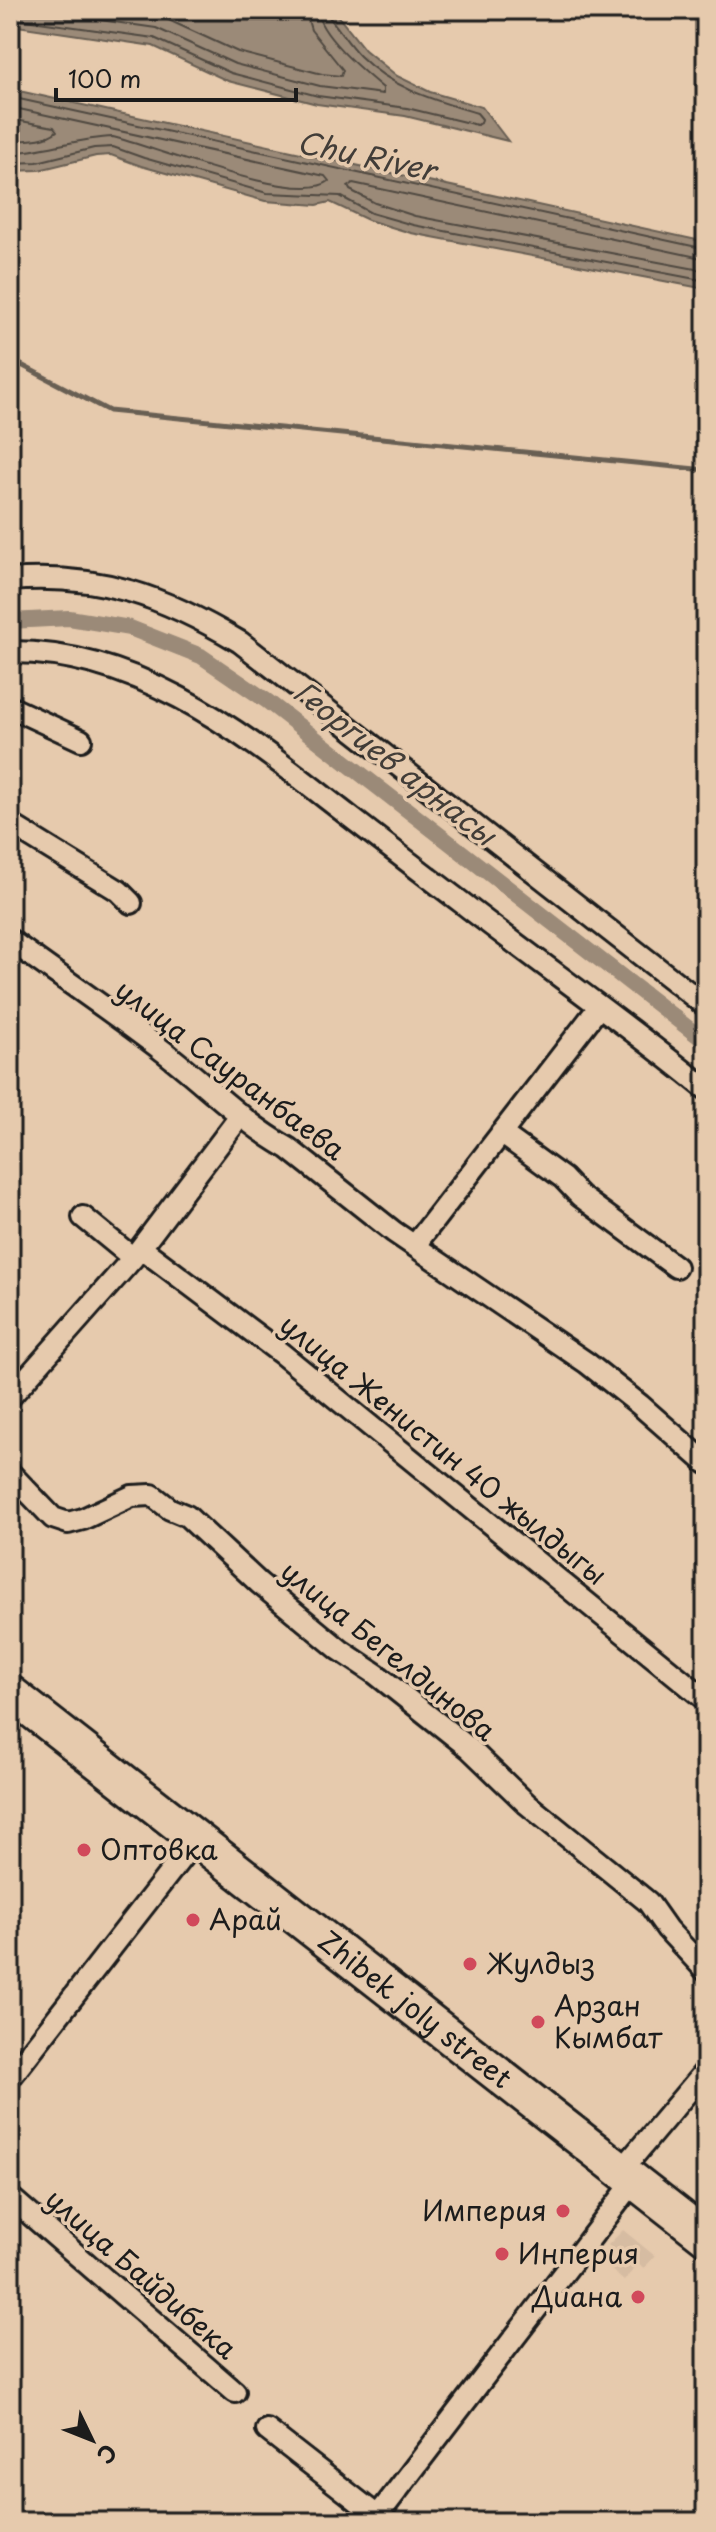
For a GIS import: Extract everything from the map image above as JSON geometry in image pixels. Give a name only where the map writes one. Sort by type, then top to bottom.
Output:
[{"type":"highway","name":"Zhibek joly street","points":[[10,1693],[706,2237]]},
{"type":"street","points":[[10,580],[56,578],[91,581],[143,594],[197,617],[240,642],[706,1006]]},
{"type":"street","points":[[10,652],[64,655],[87,660],[188,700],[283,764],[706,1089]]},
{"type":"street","points":[[10,707],[81,740]]},
{"type":"street","points":[[10,824],[119,891],[131,903]]},
{"type":"street","name":"улица Сауранбаева","points":[[10,940],[163,1050],[241,1115],[394,1232],[587,1363],[706,1463]]},
{"type":"street","points":[[415,1245],[599,1007]]},
{"type":"street","points":[[10,1397],[137,1253],[241,1115]]},
{"type":"street","points":[[501,1133],[676,1267]]},
{"type":"street","name":"улица Женистин 40 жылдыгы","points":[[83,1217],[282,1354],[706,1700]]},
{"type":"street","name":"улица Бегелдинова","points":[[10,1473],[53,1518],[61,1522],[83,1519],[112,1503],[152,1495],[170,1509],[187,1516],[259,1583],[340,1650],[376,1674],[469,1748],[527,1804],[648,1902],[667,1929],[706,1971]]},
{"type":"street","points":[[10,2078],[196,1839]]},
{"type":"street","points":[[267,2430],[379,2520],[706,2070]]},
{"type":"street","name":"улица Байдибека","points":[[10,2197],[235,2392]]},
{"type":"shaded area","points":[[623,2230],[655,2256],[644,2268],[638,2264],[624,2281],[602,2262],[612,2249],[608,2245]]},
{"type":"water","points":[[10,10],[333,10],[365,50],[397,76],[430,92],[482,107],[508,141],[405,116],[317,104],[228,81],[153,46],[10,25]]},
{"type":"water","points":[[10,89],[706,242],[706,289],[411,233],[368,220],[330,202],[317,205],[265,201],[111,155],[39,170],[10,171]]},
{"type":"waterway","points":[[10,359],[109,411],[706,470]]},
{"type":"waterway","name":"Георгиев арнасы","points":[[10,621],[69,618],[130,628],[201,656],[267,701],[706,1042]]},
{"type":"place","name":"Оптовка","points":[[84,1850]]},
{"type":"place","name":"Арай","points":[[193,1920]]},
{"type":"place","name":"Жулдыз","points":[[470,1964]]},
{"type":"place","name":"Арзан Кымбат","points":[[538,2022]]},
{"type":"place","name":"Империя","points":[[563,2211]]},
{"type":"place","name":"Инперия","points":[[502,2254]]},
{"type":"place","name":"Диана","points":[[638,2297]]},
{"type":"water label","name":"Chu River","points":[[366,157]]}]
